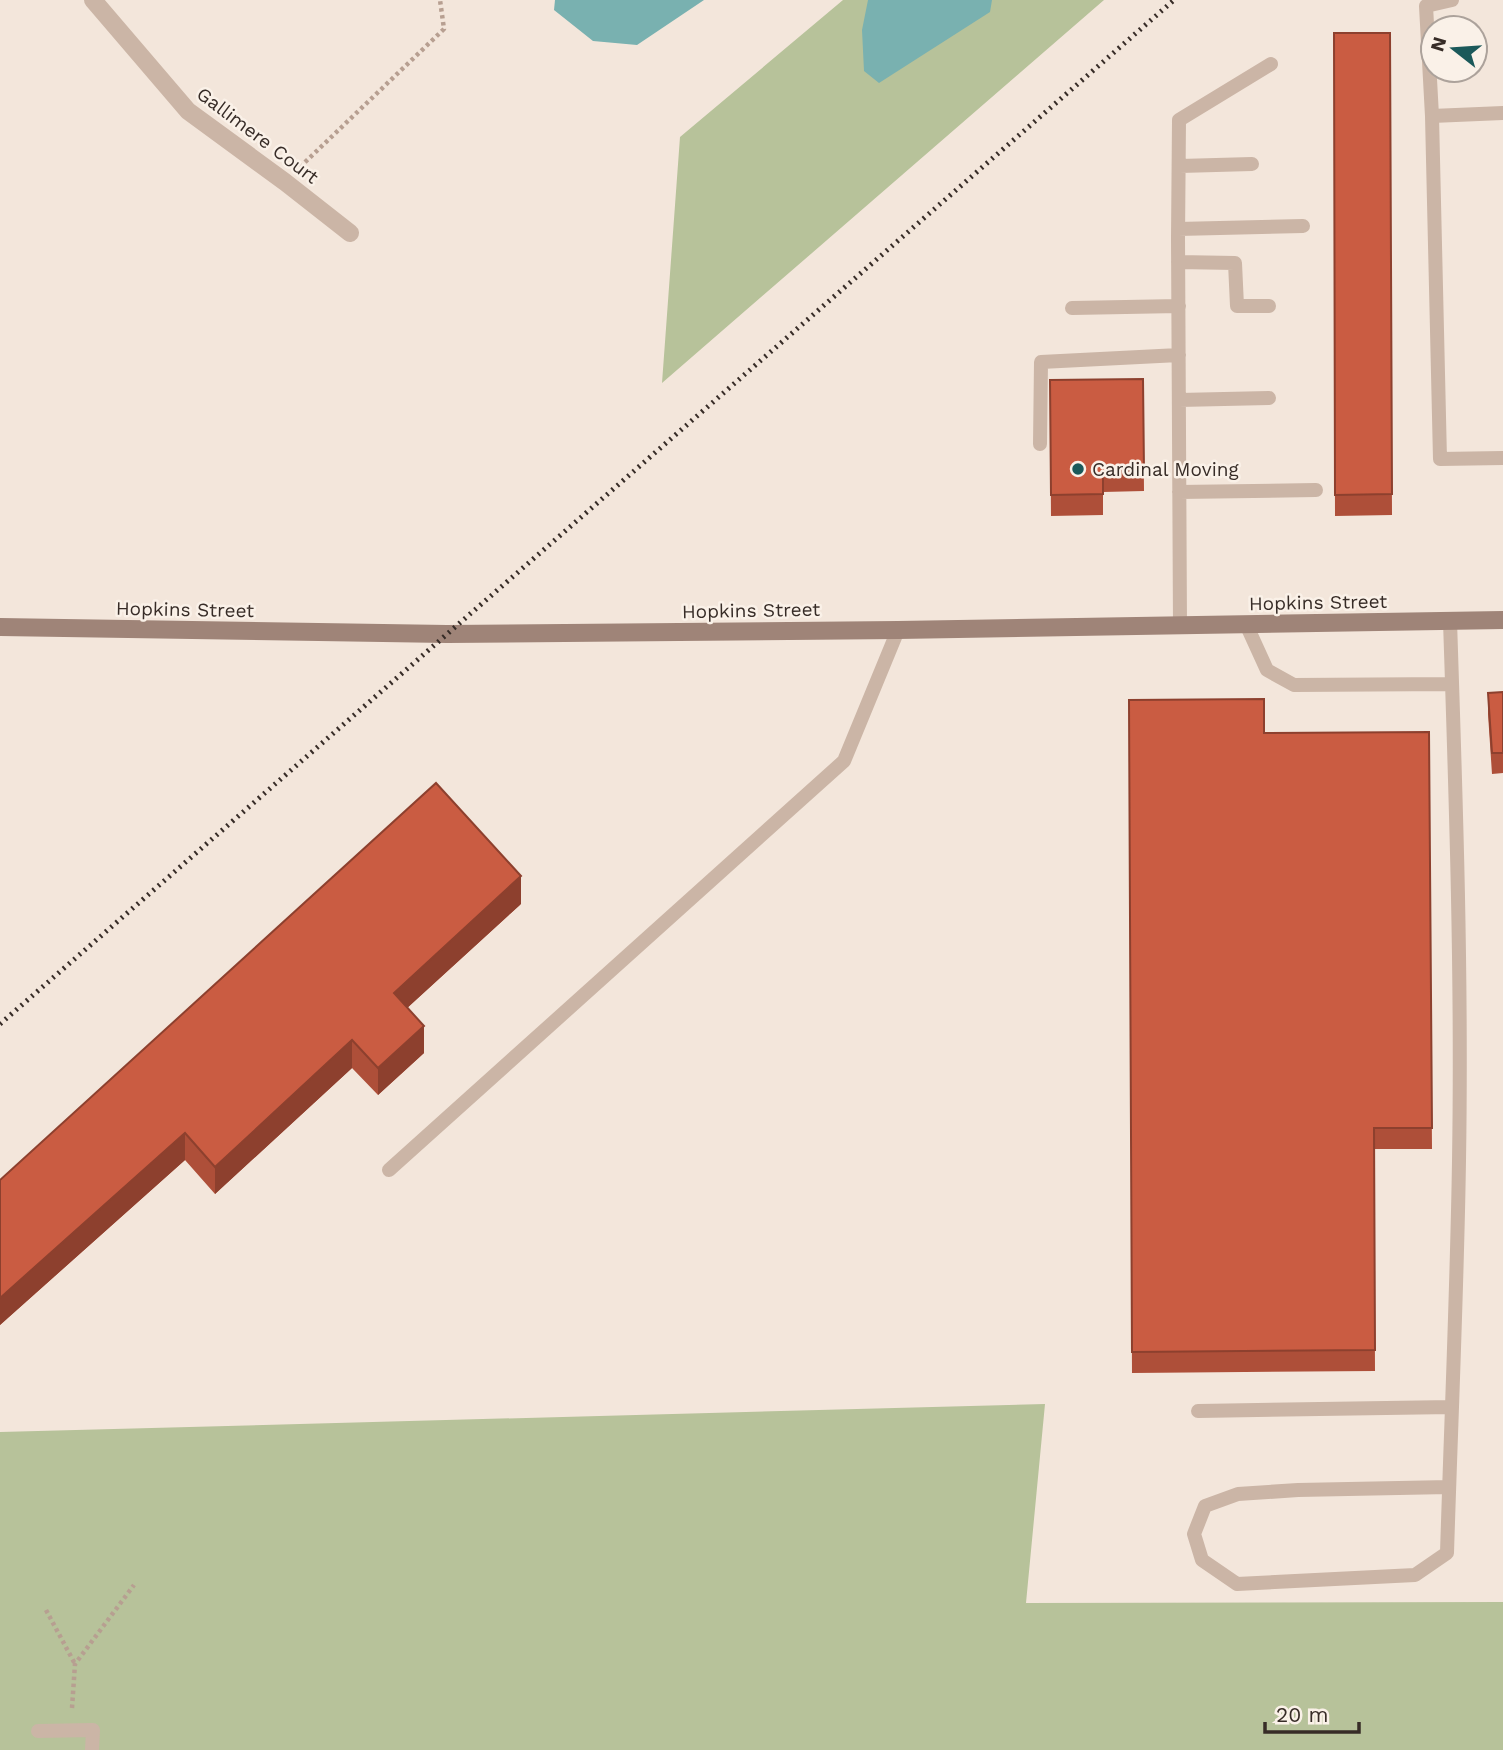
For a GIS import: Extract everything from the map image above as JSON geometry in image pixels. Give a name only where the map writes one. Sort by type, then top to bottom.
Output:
[{"type":"main road","name":"Hopkins Street","points":[[0,627],[447,634],[1503,620]]},
{"type":"street","name":"Gallimere Court","points":[[93,0],[188,111],[350,233]]},
{"type":"lane","points":[[1452,0],[1426,6],[1432,116],[1440,459],[1503,458]]},
{"type":"lane","points":[[1180,625],[1179,120],[1271,64]]},
{"type":"lane","points":[[1432,116],[1503,113]]},
{"type":"lane","points":[[1180,166],[1252,164]]},
{"type":"lane","points":[[1178,229],[1303,226]]},
{"type":"lane","points":[[1178,262],[1235,263],[1237,306],[1269,306]]},
{"type":"lane","points":[[1072,308],[1179,306]]},
{"type":"lane","points":[[1040,444],[1041,362],[1179,355]]},
{"type":"lane","points":[[1179,400],[1269,398]]},
{"type":"lane","points":[[1179,492],[1316,490]]},
{"type":"lane","points":[[1449,1487],[1238,1494],[1205,1506],[1194,1534],[1202,1560],[1237,1584],[1415,1575],[1447,1553],[1459,1161],[1459,892],[1450,621]]},
{"type":"lane","points":[[1246,624],[1267,670],[1294,685],[1452,684]]},
{"type":"lane","points":[[389,1170],[844,761],[898,630]]},
{"type":"lane","points":[[1198,1411],[1452,1407]]},
{"type":"lane","points":[[38,1731],[93,1730],[92,1750]]},
{"type":"path","points":[[285,182],[443,29],[440,0]]},
{"type":"path","points":[[75,1664],[134,1586]]},
{"type":"path","points":[[46,1610],[75,1664],[71,1730]]},
{"type":"green space","points":[[843,0],[1104,0],[662,383],[680,137]]},
{"type":"green space","points":[[1045,1404],[1026,1603],[1503,1602],[1503,1750],[0,1750],[0,1432]]},
{"type":"water","points":[[555,0],[704,0],[637,45],[593,41],[554,10]]},
{"type":"water","points":[[868,0],[992,0],[990,12],[879,83],[864,71],[862,30]]},
{"type":"building","points":[[1334,33],[1390,33],[1392,494],[1335,495]]},
{"type":"building","points":[[1143,379],[1144,471],[1103,471],[1103,494],[1051,495],[1050,380]]},
{"type":"building","points":[[1503,692],[1503,753],[1492,753],[1488,693]]},
{"type":"building","points":[[1264,699],[1264,733],[1429,732],[1432,1128],[1374,1128],[1375,1350],[1132,1352],[1129,700]]},
{"type":"building","points":[[436,783],[521,876],[394,993],[424,1026],[378,1068],[352,1040],[215,1167],[185,1133],[0,1298],[0,1180]]},
{"type":"railway","points":[[0,1024],[1174,0]]},
{"type":"place","name":"Cardinal Moving","points":[[1078,469]]}]
